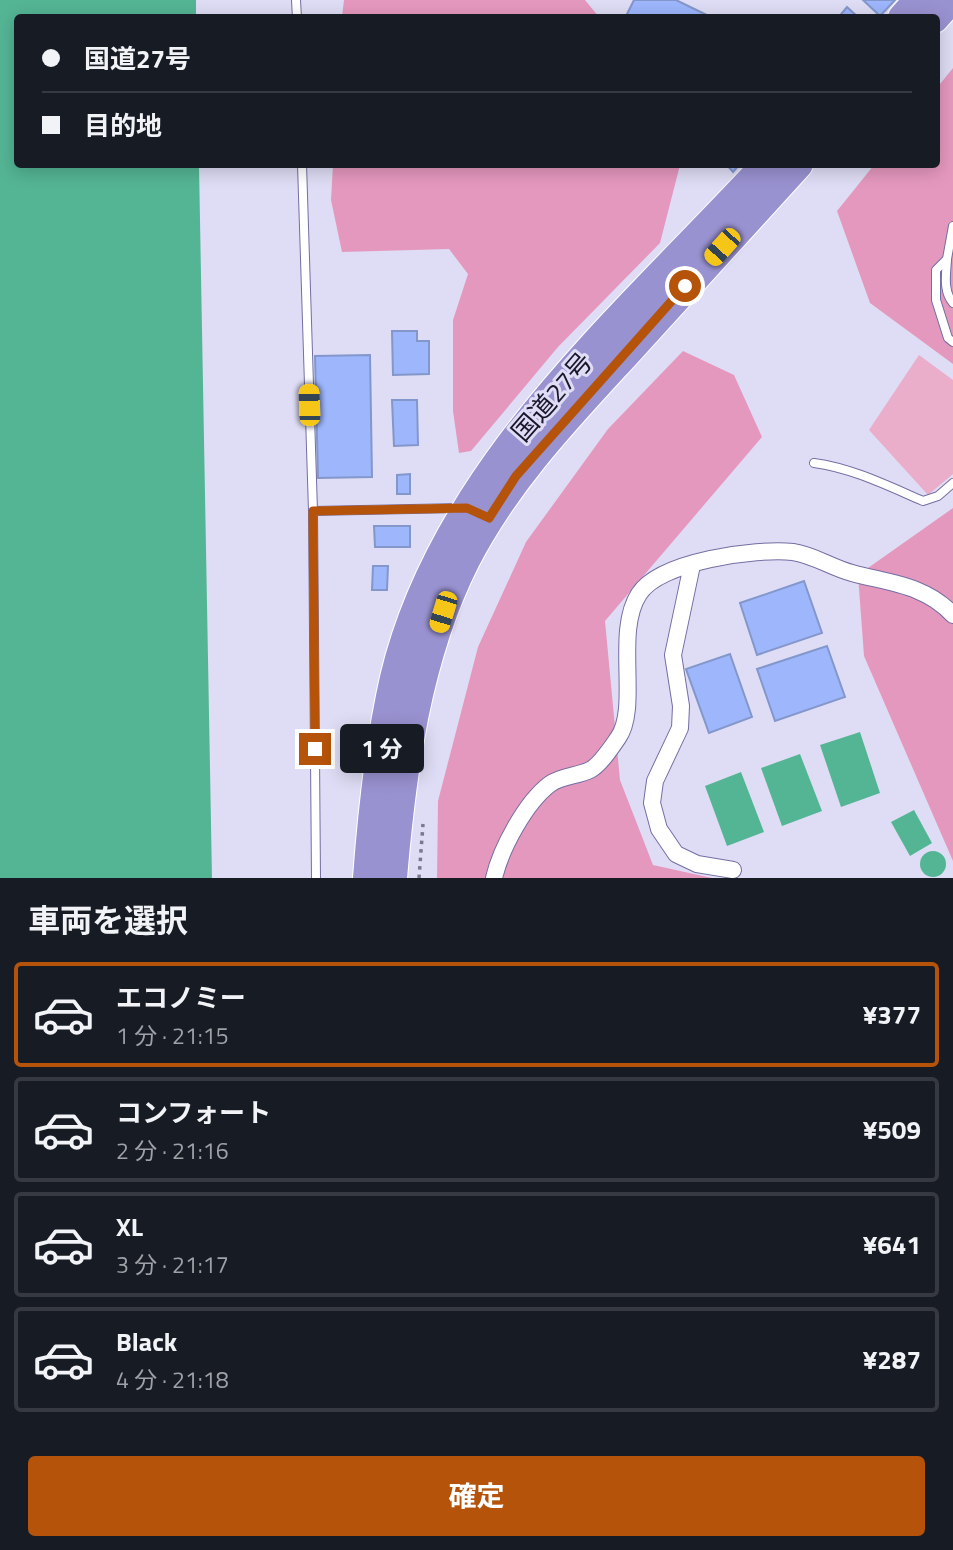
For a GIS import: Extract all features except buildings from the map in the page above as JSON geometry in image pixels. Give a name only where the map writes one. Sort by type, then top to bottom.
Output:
[{"type":"highway","points":[[907,14],[919,0]]},
{"type":"highway","points":[[938,14],[950,0]]},
{"type":"highway","name":"国道27号","points":[[392,878],[402,781],[426,668],[443,612],[465,561],[478,513],[522,430],[561,383],[763,168]]},
{"type":"highway","name":"国道27号","points":[[368,878],[381,752],[396,677],[441,555],[516,476],[794,168]]},
{"type":"street","points":[[494,878],[529,803],[552,782],[593,769],[620,735],[627,687],[627,624],[632,605],[640,591],[665,573],[763,551],[794,552],[851,573],[914,588],[941,602],[953,615]]},
{"type":"street","points":[[692,565],[673,655],[681,706],[680,728],[654,781],[652,803],[659,829],[676,854],[697,864],[733,870]]},
{"type":"lane","points":[[302,168],[313,511],[316,878]]},
{"type":"lane","points":[[953,226],[946,285],[947,297],[953,303]]},
{"type":"lane","points":[[947,259],[936,270],[936,300],[948,338],[953,342]]},
{"type":"lane","points":[[814,463],[831,465],[923,501],[938,496],[953,483]]},
{"type":"lane","points":[[313,511],[478,513]]},
{"type":"path","points":[[419,878],[424,812]]},
{"type":"shaded area","points":[[0,0],[196,0],[196,14],[14,14],[14,168],[199,168],[212,878],[0,878]]},
{"type":"shaded area","points":[[344,0],[585,0],[597,14],[342,14]]},
{"type":"shaded area","points":[[953,68],[953,364],[870,303],[837,211],[872,168],[940,168],[940,84]]},
{"type":"shaded area","points":[[333,168],[679,168],[660,243],[558,347],[471,451],[459,453],[453,411],[453,320],[468,274],[449,249],[342,252],[331,200]]},
{"type":"shaded area","points":[[683,351],[734,375],[762,437],[605,621],[620,780],[653,865],[712,878],[437,878],[438,801],[478,647],[526,542],[608,429]]},
{"type":"shaded area","points":[[919,355],[953,380],[953,474],[928,495],[869,430]]},
{"type":"shaded area","points":[[953,508],[953,861],[864,656],[858,575]]},
{"type":"shaded area","points":[[860,732],[880,793],[841,807],[820,745]]},
{"type":"shaded area","points":[[800,754],[822,811],[782,826],[761,768]]},
{"type":"shaded area","points":[[741,772],[764,832],[727,846],[705,786]]},
{"type":"shaded area","points":[[914,810],[932,843],[910,856],[891,822]]},
{"type":"shaded area","points":[[933,851],[942,855],[946,864],[942,873],[933,877],[924,873],[920,864],[924,855]]},
{"type":"route","points":[[315,749],[313,511],[467,508],[489,518],[516,476],[685,286]]}]
